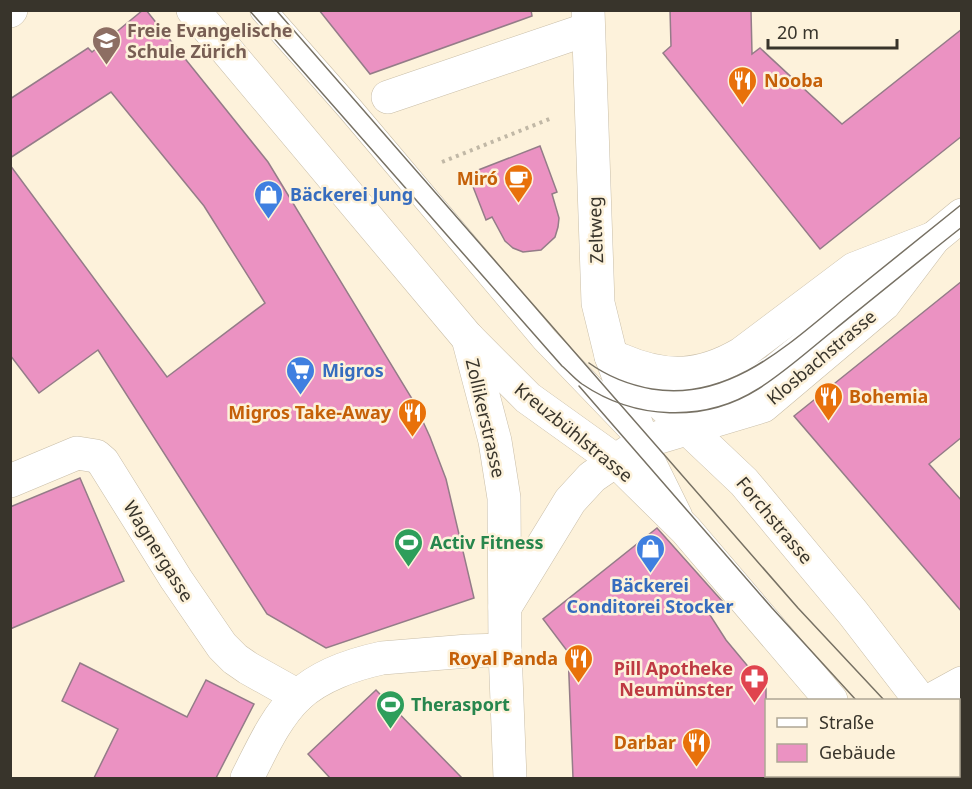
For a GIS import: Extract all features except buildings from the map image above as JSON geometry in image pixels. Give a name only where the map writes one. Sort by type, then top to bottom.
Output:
[{"type":"street","name":"Kreuzbühlstrasse","points":[[193,10],[467,337],[528,398],[616,461],[686,530]]},
{"type":"street","points":[[388,97],[588,20]]},
{"type":"street","name":"Zeltweg","points":[[588,20],[598,303],[611,356],[643,442]]},
{"type":"street","name":"Klosbachstrasse","points":[[643,442],[763,406],[884,304],[934,238],[962,215]]},
{"type":"street","name":"Klosbachstrasse","points":[[611,356],[632,365],[662,373],[696,373],[724,364],[741,354],[854,269],[934,238]]},
{"type":"street","name":"Zollikerstrasse","points":[[467,337],[495,441],[504,498],[505,650],[510,778]]},
{"type":"street","name":"Forchstrasse","points":[[611,356],[725,463],[764,506],[853,612],[919,699]]},
{"type":"street","name":"Zollikerstrasse","points":[[506,607],[570,501],[592,477],[643,442]]},
{"type":"street","name":"Wagnergasse","points":[[10,481],[77,453],[96,456],[103,462],[176,579],[222,646],[248,668],[298,696]]},
{"type":"street","points":[[686,530],[830,699]]},
{"type":"street","points":[[247,778],[276,725],[298,696],[329,676],[382,658],[505,650]]},
{"type":"street","points":[[933,699],[962,683]]},
{"type":"lane","name":"Kreuzbühlstrasse","points":[[263,10],[351,110],[545,340],[643,442],[686,530]]},
{"type":"lane","points":[[586,383],[626,395],[658,400],[694,401],[723,395],[744,386],[773,368],[934,238]]},
{"type":"path","points":[[441,162],[561,114]]},
{"type":"tram line","points":[[249,10],[562,366],[582,384],[624,405],[670,413],[693,412],[715,408],[758,389],[962,227]]},
{"type":"tram line","points":[[276,10],[798,608],[883,699]]},
{"type":"tram line","points":[[589,363],[619,379],[652,389],[680,391],[707,387],[732,378],[756,366],[802,334],[962,204]]},
{"type":"tram line","points":[[579,386],[772,608],[855,699]]},
{"type":"place","name":"Freie Evangelische Schule Zürich","points":[[106,66]]},
{"type":"place","name":"Nooba","points":[[743,106]]},
{"type":"place","name":"Miró","points":[[519,204]]},
{"type":"place","name":"Bäckerei Jung","points":[[269,220]]},
{"type":"place","name":"Migros","points":[[301,396]]},
{"type":"place","name":"Bohemia","points":[[828,422]]},
{"type":"place","name":"Migros Take-Away","points":[[412,438]]},
{"type":"place","name":"Activ Fitness","points":[[409,568]]},
{"type":"place","name":"Bäckerei Conditorei Stocker","points":[[650,574]]},
{"type":"place","name":"Royal Panda","points":[[579,684]]},
{"type":"place","name":"Pill Apotheke Neumünster","points":[[754,704]]},
{"type":"place","name":"Therasport","points":[[390,730]]},
{"type":"place","name":"Darbar","points":[[697,768]]}]
